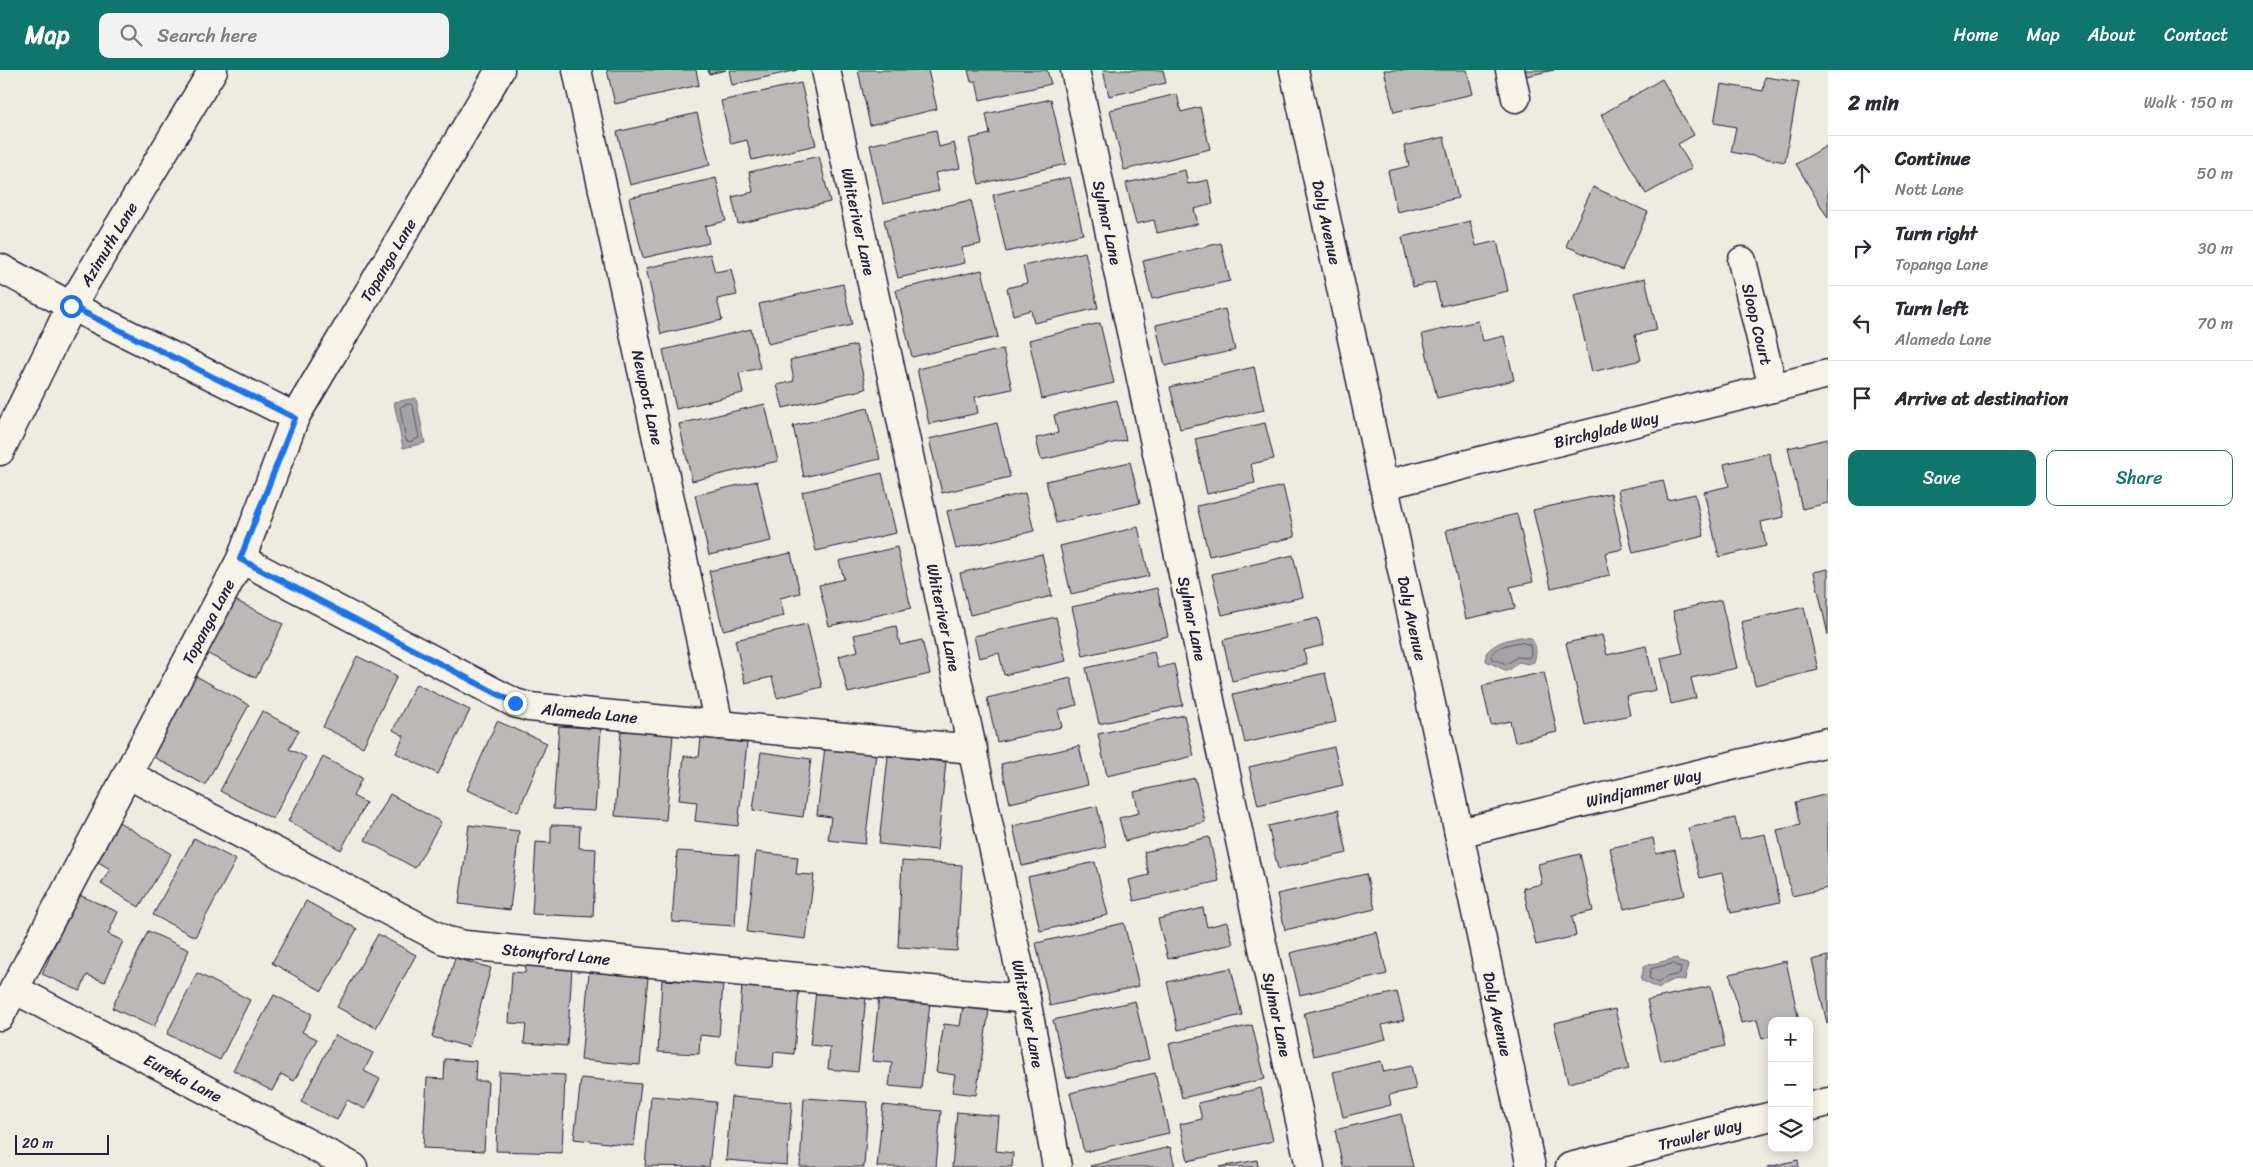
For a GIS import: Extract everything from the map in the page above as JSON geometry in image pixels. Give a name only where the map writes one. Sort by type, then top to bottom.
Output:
[{"type":"street","name":"Azimuth Lane","points":[[0,451],[71,306],[213,70]]},
{"type":"street","name":"Topanga Lane","points":[[0,1016],[240,559],[295,418],[500,70]]},
{"type":"street","name":"Newport Lane","points":[[577,70],[719,725]]},
{"type":"street","name":"Whiteriver Lane","points":[[826,70],[1026,999],[1057,1167]]},
{"type":"street","name":"Sylmar Lane","points":[[1075,70],[1310,1167]]},
{"type":"street","name":"Daly Avenue","points":[[1294,70],[1532,1167]]},
{"type":"street","points":[[1510,70],[1516,98]]},
{"type":"street","name":"Sloop Court","points":[[1742,261],[1773,388]]},
{"type":"street","points":[[0,268],[71,306],[295,418]]},
{"type":"street","name":"Birchglade Way","points":[[1384,485],[1828,374]]},
{"type":"street","name":"Alameda Lane","points":[[240,559],[515,703],[529,707],[973,749]]},
{"type":"street","name":"Windjammer Way","points":[[1459,833],[1828,742]]},
{"type":"street","name":"Stonyford Lane","points":[[127,774],[444,940],[474,946],[1026,999]]},
{"type":"street","name":"Eureka Lane","points":[[14,989],[353,1167]]},
{"type":"street","points":[[1813,1106],[1828,1102]]},
{"type":"street","name":"Trawler Way","points":[[1570,1167],[1768,1117]]},
{"type":"water","points":[[416,398],[425,443],[403,448],[394,402]]},
{"type":"water","points":[[1520,637],[1531,638],[1533,641],[1536,650],[1534,662],[1528,664],[1518,662],[1510,670],[1505,670],[1486,661],[1486,653],[1494,646],[1506,640]]},
{"type":"water","points":[[1677,958],[1680,962],[1688,964],[1685,980],[1677,979],[1671,981],[1659,989],[1641,980],[1644,966]]},
{"type":"building","points":[[607,70],[696,70],[699,85],[615,104]]},
{"type":"building","points":[[708,70],[726,70],[709,74]]},
{"type":"building","points":[[729,70],[797,70],[732,85]]},
{"type":"building","points":[[858,70],[928,70],[937,109],[870,125]]},
{"type":"building","points":[[968,70],[1047,70],[1051,84],[980,100],[976,81],[971,82]]},
{"type":"building","points":[[1103,70],[1163,70],[1166,83],[1109,96]]},
{"type":"building","points":[[1384,70],[1467,70],[1473,94],[1394,112]]},
{"type":"building","points":[[1525,70],[1554,70],[1526,76]]},
{"type":"building","points":[[1765,77],[1799,82],[1785,162],[1731,152],[1736,127],[1714,123],[1721,84],[1763,91]]},
{"type":"building","points":[[1662,79],[1694,135],[1678,144],[1692,168],[1646,194],[1601,115]]},
{"type":"building","points":[[801,83],[816,145],[752,160],[747,140],[731,144],[721,101]]},
{"type":"building","points":[[1177,94],[1181,112],[1200,107],[1210,149],[1124,170],[1110,110]]},
{"type":"building","points":[[1051,99],[1066,164],[979,184],[969,139],[990,134],[986,114]]},
{"type":"building","points":[[697,113],[710,165],[630,185],[617,132]]},
{"type":"building","points":[[936,130],[939,147],[954,143],[960,168],[935,173],[939,191],[883,204],[870,145]]},
{"type":"building","points":[[1444,137],[1458,198],[1397,212],[1388,171],[1409,166],[1404,146]]},
{"type":"building","points":[[1828,145],[1828,218],[1796,164]]},
{"type":"building","points":[[819,156],[830,202],[738,224],[732,197],[753,192],[749,172]]},
{"type":"building","points":[[1185,170],[1188,184],[1208,180],[1213,204],[1194,209],[1198,224],[1157,233],[1154,220],[1136,224],[1126,183]]},
{"type":"building","points":[[1070,177],[1083,234],[1006,252],[993,195]]},
{"type":"building","points":[[716,178],[726,221],[705,226],[709,243],[643,258],[629,198]]},
{"type":"building","points":[[1593,187],[1648,212],[1622,270],[1566,246]]},
{"type":"building","points":[[971,200],[981,244],[962,248],[965,263],[898,278],[884,220]]},
{"type":"building","points":[[1470,221],[1476,246],[1497,241],[1508,291],[1441,306],[1435,282],[1413,287],[1402,237]]},
{"type":"building","points":[[1221,243],[1230,281],[1152,299],[1143,261]]},
{"type":"building","points":[[1085,252],[1098,308],[1034,323],[1031,310],[1013,315],[1007,288],[1027,283],[1023,266]]},
{"type":"building","points":[[710,254],[715,272],[731,269],[737,295],[717,299],[722,320],[661,334],[646,268]]},
{"type":"building","points":[[982,270],[998,337],[912,357],[896,290]]},
{"type":"building","points":[[1645,278],[1657,330],[1635,335],[1641,360],[1592,372],[1574,295]]},
{"type":"building","points":[[843,284],[852,325],[768,344],[759,304]]},
{"type":"building","points":[[1225,309],[1235,350],[1165,366],[1156,325]]},
{"type":"building","points":[[1478,321],[1483,341],[1504,336],[1514,380],[1437,398],[1422,334]]},
{"type":"building","points":[[1100,323],[1114,383],[1042,399],[1029,340]]},
{"type":"building","points":[[751,329],[760,368],[739,373],[743,393],[676,409],[663,350]]},
{"type":"building","points":[[856,345],[866,389],[783,408],[777,385],[794,381],[790,360]]},
{"type":"building","points":[[1003,349],[1012,389],[975,397],[978,413],[929,424],[917,369]]},
{"type":"building","points":[[1254,367],[1264,410],[1180,429],[1170,387]]},
{"type":"building","points":[[1117,400],[1126,440],[1041,460],[1036,438],[1058,433],[1054,415]]},
{"type":"building","points":[[765,404],[778,461],[692,481],[679,424]]},
{"type":"building","points":[[868,408],[880,459],[804,477],[793,426]]},
{"type":"building","points":[[997,423],[1010,477],[942,493],[929,439]]},
{"type":"building","points":[[1265,423],[1274,459],[1251,464],[1255,483],[1207,494],[1195,439]]},
{"type":"building","points":[[1828,439],[1828,503],[1802,509],[1788,448]]},
{"type":"building","points":[[1769,453],[1784,517],[1761,522],[1766,546],[1719,557],[1704,492],[1729,486],[1724,464]]},
{"type":"building","points":[[1130,462],[1140,503],[1056,523],[1046,481]]},
{"type":"building","points":[[882,473],[896,533],[816,551],[802,492]]},
{"type":"building","points":[[1663,480],[1668,500],[1695,494],[1704,536],[1633,553],[1618,490]]},
{"type":"building","points":[[757,481],[771,541],[709,555],[695,495]]},
{"type":"building","points":[[1283,486],[1295,537],[1209,556],[1197,506]]},
{"type":"building","points":[[1025,493],[1034,531],[956,549],[947,511]]},
{"type":"building","points":[[1611,493],[1623,549],[1605,553],[1610,575],[1551,588],[1533,510]]},
{"type":"building","points":[[1517,514],[1533,582],[1510,587],[1515,608],[1466,619],[1446,530]]},
{"type":"building","points":[[1138,527],[1149,576],[1071,594],[1060,546]]},
{"type":"building","points":[[897,547],[911,608],[829,626],[819,585],[844,579],[839,561]]},
{"type":"building","points":[[791,553],[800,593],[780,598],[784,616],[723,630],[709,571]]},
{"type":"building","points":[[1042,554],[1052,596],[970,615],[960,573]]},
{"type":"building","points":[[1293,555],[1303,597],[1222,615],[1212,574]]},
{"type":"building","points":[[1828,569],[1828,635],[1814,572]]},
{"type":"building","points":[[1157,588],[1168,636],[1083,656],[1072,607]]},
{"type":"building","points":[[225,595],[283,624],[256,678],[198,649]]},
{"type":"building","points":[[1721,600],[1737,668],[1691,678],[1696,698],[1671,704],[1661,658],[1683,653],[1673,611]]},
{"type":"building","points":[[1804,607],[1818,670],[1755,685],[1741,622]]},
{"type":"building","points":[[1056,617],[1066,661],[1004,675],[999,653],[979,658],[974,636]]},
{"type":"building","points":[[1318,618],[1324,645],[1304,650],[1307,664],[1232,681],[1223,640]]},
{"type":"building","points":[[807,624],[822,687],[777,698],[772,677],[745,683],[735,640]]},
{"type":"building","points":[[896,626],[900,645],[922,640],[930,674],[848,693],[839,656],[858,651],[854,635]]},
{"type":"building","points":[[1602,635],[1607,655],[1646,646],[1656,690],[1626,696],[1630,715],[1585,725],[1566,643]]},
{"type":"building","points":[[1154,652],[1158,668],[1174,664],[1183,705],[1099,724],[1086,668]]},
{"type":"building","points":[[357,656],[397,676],[363,747],[323,727]]},
{"type":"building","points":[[1544,672],[1557,732],[1515,742],[1510,721],[1491,725],[1482,686]]},
{"type":"building","points":[[1325,673],[1336,722],[1245,743],[1233,694]]},
{"type":"building","points":[[194,675],[249,705],[205,785],[150,755]]},
{"type":"building","points":[[1071,678],[1077,705],[1058,710],[1062,727],[997,742],[987,698]]},
{"type":"building","points":[[416,684],[470,710],[438,774],[396,753],[404,736],[393,730]]},
{"type":"building","points":[[262,711],[299,731],[289,749],[306,757],[273,819],[220,791]]},
{"type":"building","points":[[1184,715],[1194,756],[1107,776],[1098,734]]},
{"type":"building","points":[[497,721],[547,743],[518,812],[467,790]]},
{"type":"building","points":[[559,726],[601,729],[595,811],[553,809]]},
{"type":"building","points":[[621,731],[673,734],[666,820],[615,816]]},
{"type":"building","points":[[701,738],[747,743],[738,826],[695,821],[697,802],[679,800],[684,756],[699,757]]},
{"type":"building","points":[[1079,746],[1088,785],[1010,803],[1001,764]]},
{"type":"building","points":[[825,747],[876,753],[865,844],[828,840],[831,817],[817,815]]},
{"type":"building","points":[[1334,747],[1343,785],[1258,805],[1249,767]]},
{"type":"building","points":[[761,752],[811,759],[803,817],[753,810]]},
{"type":"building","points":[[888,756],[946,762],[937,850],[879,844]]},
{"type":"building","points":[[323,757],[362,778],[353,796],[366,803],[341,850],[288,821]]},
{"type":"building","points":[[1195,778],[1205,822],[1125,841],[1119,818],[1139,813],[1134,792]]},
{"type":"building","points":[[390,794],[441,822],[415,868],[365,840]]},
{"type":"building","points":[[1828,794],[1828,888],[1792,896],[1777,830],[1800,825],[1795,802]]},
{"type":"building","points":[[1097,806],[1106,847],[1022,866],[1013,826]]},
{"type":"building","points":[[1338,810],[1347,853],[1278,869],[1268,826]]},
{"type":"building","points":[[1735,818],[1740,839],[1765,834],[1780,902],[1731,913],[1722,873],[1700,878],[1688,828]]},
{"type":"building","points":[[114,819],[171,854],[139,907],[101,884],[110,869],[90,857]]},
{"type":"building","points":[[469,825],[519,831],[510,910],[459,904]]},
{"type":"building","points":[[551,825],[580,826],[579,848],[596,849],[593,917],[532,914],[536,842],[551,843]]},
{"type":"building","points":[[1209,837],[1219,881],[1134,901],[1129,880],[1149,875],[1144,852]]},
{"type":"building","points":[[194,838],[236,860],[195,937],[153,915]]},
{"type":"building","points":[[1653,838],[1656,854],[1675,850],[1685,895],[1624,909],[1610,848]]},
{"type":"building","points":[[677,851],[739,855],[735,926],[672,922]]},
{"type":"building","points":[[756,852],[798,857],[796,874],[814,875],[806,939],[747,932]]},
{"type":"building","points":[[1580,854],[1593,911],[1572,916],[1576,936],[1536,945],[1523,888],[1542,884],[1538,864]]},
{"type":"building","points":[[902,861],[962,865],[957,951],[898,947]]},
{"type":"building","points":[[1095,862],[1108,915],[1040,931],[1028,877]]},
{"type":"building","points":[[1366,874],[1375,909],[1285,930],[1277,894]]},
{"type":"building","points":[[77,894],[118,912],[108,934],[123,941],[105,982],[87,975],[80,991],[42,974]]},
{"type":"building","points":[[306,901],[357,929],[322,991],[272,963]]},
{"type":"building","points":[[1203,908],[1207,927],[1227,922],[1233,944],[1168,959],[1158,919]]},
{"type":"building","points":[[1124,923],[1139,986],[1050,1006],[1036,943]]},
{"type":"building","points":[[148,931],[189,950],[154,1027],[112,1008]]},
{"type":"building","points":[[1377,932],[1387,974],[1300,995],[1290,953]]},
{"type":"building","points":[[378,934],[416,955],[376,1028],[337,1007]]},
{"type":"building","points":[[1828,956],[1828,1022],[1827,1023],[1812,960]]},
{"type":"building","points":[[455,958],[491,968],[469,1047],[432,1037]]},
{"type":"building","points":[[1786,961],[1798,1017],[1768,1017],[1768,1037],[1762,1039],[1757,1020],[1741,1023],[1730,974]]},
{"type":"building","points":[[526,965],[572,968],[567,1046],[524,1043],[526,1024],[509,1023],[512,972],[525,973]]},
{"type":"building","points":[[1231,968],[1242,1015],[1178,1030],[1167,982]]},
{"type":"building","points":[[589,972],[648,977],[640,1065],[581,1060]]},
{"type":"building","points":[[197,973],[250,1000],[220,1060],[167,1034]]},
{"type":"building","points":[[662,980],[723,983],[719,1037],[700,1035],[699,1054],[658,1052]]},
{"type":"building","points":[[742,986],[799,990],[794,1054],[774,1052],[773,1068],[736,1065]]},
{"type":"building","points":[[1711,986],[1725,1046],[1661,1061],[1647,1000]]},
{"type":"building","points":[[816,991],[866,997],[858,1072],[828,1069],[830,1047],[810,1045]]},
{"type":"building","points":[[1397,992],[1404,1020],[1382,1025],[1386,1039],[1314,1056],[1304,1013]]},
{"type":"building","points":[[274,995],[312,1014],[302,1032],[317,1039],[294,1081],[281,1074],[272,1091],[233,1070]]},
{"type":"building","points":[[879,997],[930,1002],[921,1089],[889,1086],[892,1063],[872,1061]]},
{"type":"building","points":[[1135,1001],[1149,1059],[1067,1078],[1053,1020]]},
{"type":"building","points":[[963,1006],[989,1010],[976,1095],[952,1092],[955,1075],[936,1072],[944,1024],[960,1026]]},
{"type":"building","points":[[1615,1009],[1629,1069],[1568,1083],[1554,1023]]},
{"type":"building","points":[[1252,1025],[1265,1079],[1182,1098],[1169,1044]]},
{"type":"building","points":[[335,1035],[373,1053],[364,1071],[380,1079],[365,1109],[347,1100],[337,1120],[301,1102]]},
{"type":"building","points":[[445,1059],[476,1061],[475,1081],[488,1081],[484,1151],[423,1148],[427,1078],[444,1079]]},
{"type":"building","points":[[1381,1061],[1384,1072],[1411,1066],[1416,1089],[1389,1095],[1391,1105],[1343,1117],[1333,1072]]},
{"type":"building","points":[[499,1072],[565,1075],[562,1153],[496,1151]]},
{"type":"building","points":[[1155,1073],[1169,1133],[1084,1152],[1070,1093]]},
{"type":"building","points":[[581,1078],[641,1084],[634,1146],[574,1139]]},
{"type":"building","points":[[1261,1088],[1273,1141],[1188,1161],[1180,1124],[1202,1119],[1198,1103]]},
{"type":"building","points":[[651,1096],[716,1102],[709,1167],[645,1166]]},
{"type":"building","points":[[731,1097],[792,1102],[787,1165],[726,1160]]},
{"type":"building","points":[[804,1098],[868,1102],[864,1167],[800,1167]]},
{"type":"building","points":[[883,1105],[941,1111],[936,1167],[877,1167]]},
{"type":"building","points":[[957,1112],[999,1116],[996,1151],[1013,1153],[1012,1167],[952,1167]]},
{"type":"building","points":[[1401,1114],[1413,1167],[1343,1167],[1335,1130]]},
{"type":"building","points":[[1170,1147],[1175,1167],[1090,1166]]},
{"type":"building","points":[[1257,1160],[1258,1167],[1219,1167]]},
{"type":"building","points":[[1798,1160],[1799,1167],[1768,1167]]},
{"type":"route","points":[[71,306],[295,418],[240,559],[515,703]]}]
